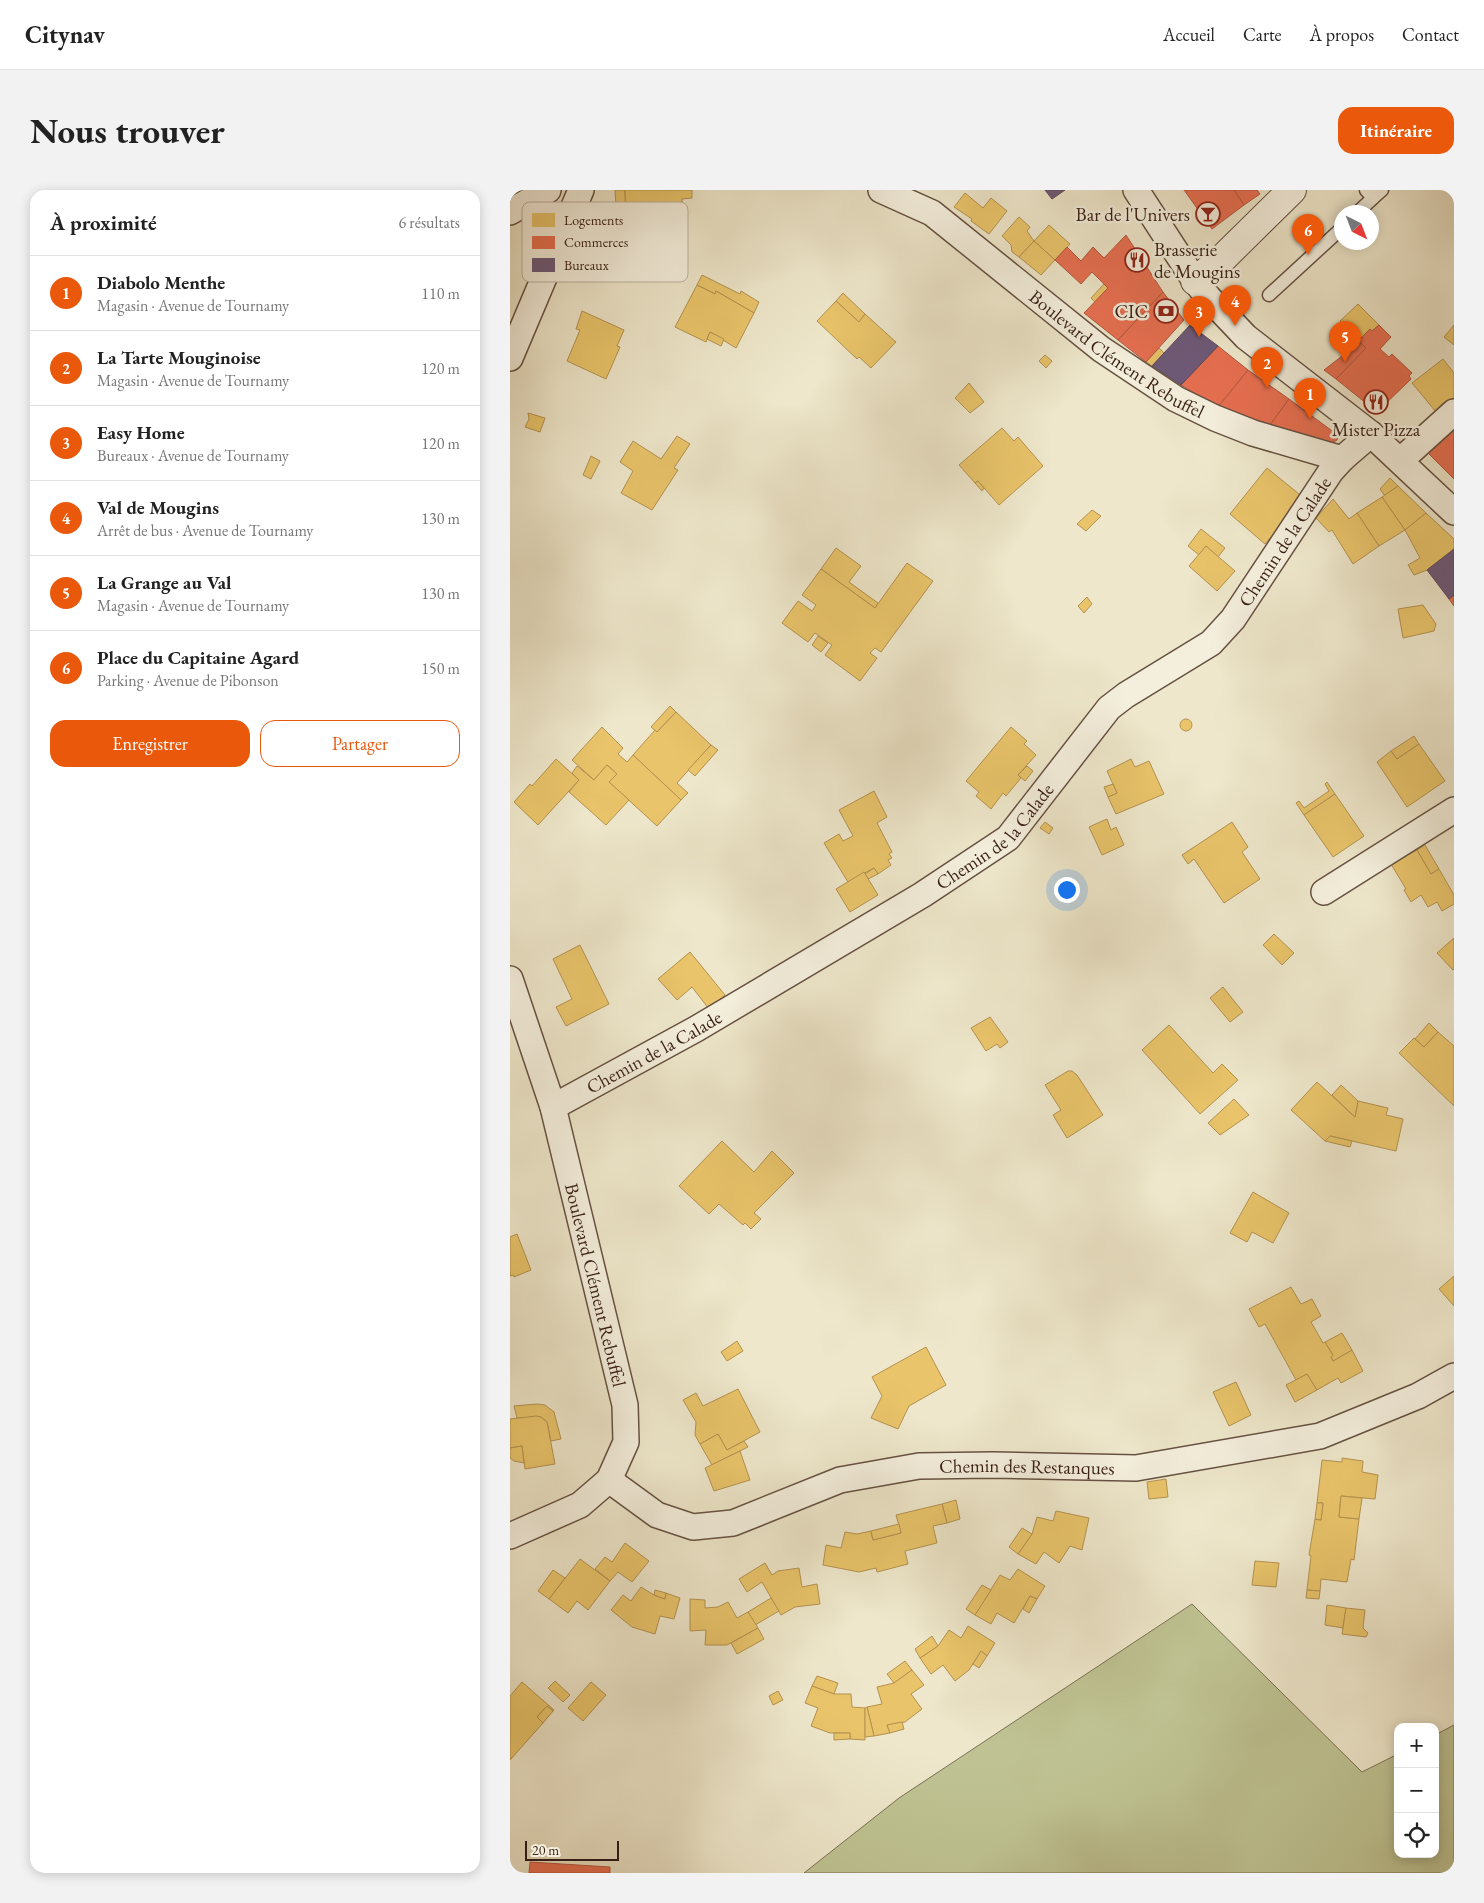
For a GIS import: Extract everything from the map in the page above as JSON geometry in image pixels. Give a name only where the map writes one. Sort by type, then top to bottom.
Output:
[{"type":"street","points":[[527,202],[548,190]]},
{"type":"street","points":[[577,202],[582,190]]},
{"type":"street","name":"Boulevard Clément Rebuffel","points":[[881,190],[932,213],[1100,349],[1176,399],[1215,418],[1253,433],[1342,459]]},
{"type":"street","points":[[1136,190],[1195,281],[1246,337],[1371,434],[1401,460],[1454,512]]},
{"type":"street","points":[[1195,281],[1224,257],[1292,190]]},
{"type":"street","points":[[510,212],[522,205]]},
{"type":"street","points":[[510,358],[543,282]]},
{"type":"street","points":[[1401,460],[1454,412]]},
{"type":"street","points":[[1342,459],[1371,434]]},
{"type":"street","name":"Chemin de la Calade","points":[[553,1107],[712,1019],[922,895],[1008,838],[1109,708],[1126,695],[1211,643],[1233,619],[1331,471],[1342,459]]},
{"type":"street","points":[[1324,892],[1454,810]]},
{"type":"street","name":"Boulevard Clément Rebuffel","points":[[510,979],[553,1107],[625,1405],[626,1442],[608,1480],[580,1505],[510,1536]]},
{"type":"street","name":"Chemin des Restanques","points":[[608,1480],[657,1515],[693,1527],[733,1523],[840,1480],[919,1466],[993,1465],[1136,1468],[1320,1436],[1418,1396],[1454,1376]]},
{"type":"lane","points":[[1364,205],[1374,193]]},
{"type":"lane","points":[[1269,295],[1334,235]]},
{"type":"green space","points":[[1192,1604],[1362,1772],[1394,1756],[1394,1858],[1439,1858],[1439,1733],[1454,1725],[1454,1873],[804,1873],[899,1798]]},
{"type":"building: Logements","points":[[615,190],[625,190],[625,202],[616,202]]},
{"type":"building: Logements","points":[[625,190],[692,190],[692,198],[682,199],[682,202],[625,202]]},
{"type":"building: Logements","points":[[965,193],[983,208],[991,198],[1007,211],[989,234],[954,207]]},
{"type":"building: Logements","points":[[1019,217],[1030,227],[1027,231],[1034,241],[1019,257],[1012,252],[1011,245],[1002,236]]},
{"type":"building: Logements","points":[[1049,225],[1070,244],[1055,260],[1034,241]]},
{"type":"building: Logements","points":[[1034,241],[1055,260],[1041,275],[1019,257]]},
{"type":"building: Logements","points":[[702,275],[740,294],[741,291],[759,302],[754,313],[716,291],[715,294],[697,285]]},
{"type":"building: Logements","points":[[1104,284],[1108,288],[1095,302],[1091,298]]},
{"type":"building: Logements","points":[[697,285],[715,294],[716,291],[754,313],[736,348],[710,332],[706,342],[675,327]]},
{"type":"building: Logements","points":[[843,293],[865,314],[859,322],[836,301]]},
{"type":"building: Logements","points":[[836,301],[859,322],[865,314],[896,342],[871,368],[859,357],[857,359],[817,321]]},
{"type":"building: Logements","points":[[1358,304],[1379,325],[1372,331],[1370,329],[1359,340],[1340,321]]},
{"type":"building: Logements","points":[[582,311],[624,330],[617,346],[620,347],[606,379],[567,361],[580,330],[576,329]]},
{"type":"building: Logements","points":[[1454,325],[1454,345],[1444,337]]},
{"type":"building: Logements","points":[[710,332],[724,339],[721,346],[707,339]]},
{"type":"building: Logements","points":[[1159,348],[1164,353],[1152,366],[1146,362]]},
{"type":"building: Logements","points":[[1045,355],[1052,361],[1046,368],[1039,361]]},
{"type":"building: Logements","points":[[1443,359],[1454,373],[1454,398],[1436,412],[1412,383]]},
{"type":"building: Logements","points":[[969,383],[984,402],[970,413],[955,398]]},
{"type":"building: Logements","points":[[528,413],[545,418],[540,432],[525,427],[529,419]]},
{"type":"building: Logements","points":[[1002,428],[1014,441],[1018,437],[1043,466],[999,505],[978,481],[975,483],[959,465]]},
{"type":"building: Logements","points":[[677,436],[690,444],[674,468],[678,470],[652,510],[621,493],[633,471],[620,462],[633,441],[661,459]]},
{"type":"building: Logements","points":[[591,456],[600,461],[591,479],[583,475]]},
{"type":"building: Logements","points":[[1267,468],[1304,498],[1265,544],[1230,514]]},
{"type":"building: Logements","points":[[1390,478],[1398,486],[1385,496],[1380,489]]},
{"type":"building: Logements","points":[[978,481],[984,488],[982,491],[975,483]]},
{"type":"building: Logements","points":[[1398,486],[1426,513],[1405,530],[1382,497]]},
{"type":"building: Logements","points":[[1382,497],[1405,530],[1379,546],[1357,513]]},
{"type":"building: Logements","points":[[1333,499],[1349,519],[1357,513],[1379,546],[1353,564],[1332,530],[1329,532],[1316,518]]},
{"type":"building: Logements","points":[[1092,510],[1101,516],[1086,531],[1077,524]]},
{"type":"building: Logements","points":[[1426,513],[1454,539],[1454,549],[1427,570],[1414,575],[1408,565],[1420,558],[1405,530]]},
{"type":"building: Logements","points":[[1201,529],[1225,548],[1218,557],[1206,546],[1199,555],[1188,546]]},
{"type":"building: Logements","points":[[1206,546],[1235,571],[1217,591],[1189,566]]},
{"type":"building: Logements","points":[[836,548],[861,566],[849,582],[878,603],[875,608],[821,569]]},
{"type":"building: Logements","points":[[907,563],[933,581],[881,652],[875,648],[870,653],[877,658],[860,681],[825,655],[832,645],[815,633],[808,642],[782,623],[798,601],[812,611],[816,605],[802,595],[821,569],[875,608]]},
{"type":"building: Logements","points":[[1087,597],[1092,604],[1084,613],[1078,606]]},
{"type":"building: Logements","points":[[1423,605],[1436,624],[1434,631],[1403,638],[1398,609]]},
{"type":"building: Logements","points":[[818,636],[828,643],[821,652],[812,645]]},
{"type":"building: Logements","points":[[670,706],[676,712],[657,732],[651,727]]},
{"type":"building: Logements","points":[[676,712],[711,745],[677,783],[688,793],[681,800],[633,755],[655,730],[657,732]]},
{"type":"building: Logements","points":[[1184,719],[1188,719],[1192,725],[1188,731],[1184,731],[1180,727],[1180,723]]},
{"type":"building: Logements","points":[[602,727],[623,748],[618,754],[627,762],[633,755],[681,800],[657,826],[609,782],[617,774],[607,765],[594,780],[572,760]]},
{"type":"building: Logements","points":[[1011,727],[1027,741],[1024,744],[1036,755],[1018,775],[1021,778],[1006,796],[1003,793],[991,809],[976,796],[979,792],[966,781]]},
{"type":"building: Logements","points":[[1414,736],[1419,744],[1397,759],[1391,751]]},
{"type":"building: Logements","points":[[1419,744],[1445,781],[1407,807],[1377,762],[1391,751],[1397,759]]},
{"type":"building: Logements","points":[[711,745],[718,750],[695,776],[688,770]]},
{"type":"building: Logements","points":[[556,759],[579,780],[538,825],[514,802],[530,784],[532,786]]},
{"type":"building: Logements","points":[[1131,759],[1135,767],[1149,761],[1164,794],[1116,814],[1108,797],[1117,793],[1107,771]]},
{"type":"building: Logements","points":[[607,765],[617,774],[609,782],[629,800],[606,825],[569,792],[579,780],[572,773],[577,766],[594,780]]},
{"type":"building: Logements","points":[[1027,766],[1033,771],[1025,781],[1018,775]]},
{"type":"building: Logements","points":[[1327,782],[1335,794],[1304,815],[1296,803],[1299,801],[1304,808],[1329,791],[1325,784]]},
{"type":"building: Logements","points":[[1113,784],[1117,793],[1108,797],[1104,787]]},
{"type":"building: Logements","points":[[874,791],[887,817],[877,823],[892,852],[889,854],[892,858],[888,860],[891,865],[878,874],[874,868],[848,882],[824,843],[839,834],[843,841],[853,836],[839,810]]},
{"type":"building: Logements","points":[[1335,794],[1364,836],[1333,857],[1304,815]]},
{"type":"building: Logements","points":[[1107,819],[1111,830],[1116,827],[1124,845],[1102,855],[1089,827]]},
{"type":"building: Logements","points":[[1045,822],[1053,828],[1049,834],[1040,828]]},
{"type":"building: Logements","points":[[1232,822],[1248,847],[1242,852],[1260,879],[1224,903],[1194,859],[1188,864],[1182,855]]},
{"type":"building: Logements","points":[[1425,845],[1439,869],[1431,874],[1417,850]]},
{"type":"building: Logements","points":[[1417,850],[1431,874],[1439,869],[1454,895],[1454,904],[1442,911],[1437,902],[1428,907],[1421,895],[1411,902],[1404,890],[1406,889],[1391,864]]},
{"type":"building: Logements","points":[[874,868],[878,874],[868,879],[865,874]]},
{"type":"building: Logements","points":[[864,872],[878,895],[850,912],[836,889]]},
{"type":"building: Logements","points":[[1274,934],[1294,953],[1282,965],[1263,945]]},
{"type":"building: Logements","points":[[1454,938],[1454,969],[1453,970],[1437,953]]},
{"type":"building: Logements","points":[[580,945],[609,1004],[566,1026],[556,1007],[572,999],[553,959]]},
{"type":"building: Logements","points":[[690,952],[725,995],[709,1009],[692,987],[677,1000],[658,979]]},
{"type":"building: Logements","points":[[1223,987],[1243,1012],[1230,1022],[1210,998]]},
{"type":"building: Logements","points":[[990,1017],[1008,1042],[1000,1048],[997,1044],[986,1051],[971,1028]]},
{"type":"building: Logements","points":[[1429,1023],[1438,1032],[1424,1047],[1415,1039]]},
{"type":"building: Logements","points":[[1169,1025],[1213,1073],[1222,1064],[1238,1080],[1200,1114],[1142,1050]]},
{"type":"building: Logements","points":[[1438,1032],[1454,1046],[1454,1106],[1399,1053],[1414,1038],[1424,1047]]},
{"type":"building: Logements","points":[[1068,1071],[1072,1071],[1077,1075],[1103,1115],[1067,1138],[1053,1115],[1061,1110],[1045,1085]]},
{"type":"building: Logements","points":[[1317,1082],[1355,1117],[1358,1101],[1388,1108],[1386,1115],[1403,1119],[1396,1151],[1330,1136],[1325,1141],[1291,1110]]},
{"type":"building: Logements","points":[[1341,1085],[1358,1101],[1355,1117],[1332,1095]]},
{"type":"building: Logements","points":[[1234,1099],[1249,1115],[1220,1135],[1208,1123]]},
{"type":"building: Logements","points":[[1330,1136],[1352,1141],[1350,1147],[1325,1141]]},
{"type":"building: Logements","points":[[722,1141],[754,1172],[772,1151],[794,1173],[754,1213],[761,1219],[751,1229],[745,1223],[743,1225],[719,1204],[709,1214],[679,1186]]},
{"type":"building: Logements","points":[[1253,1192],[1289,1213],[1273,1243],[1252,1232],[1247,1242],[1230,1233]]},
{"type":"building: Logements","points":[[517,1234],[531,1270],[514,1277],[513,1275],[510,1276],[510,1237]]},
{"type":"building: Logements","points":[[1454,1276],[1454,1306],[1439,1289]]},
{"type":"building: Logements","points":[[1291,1287],[1301,1304],[1312,1299],[1321,1316],[1311,1322],[1323,1343],[1325,1342],[1333,1355],[1331,1357],[1333,1361],[1352,1350],[1363,1371],[1341,1383],[1338,1378],[1317,1390],[1307,1374],[1296,1380],[1265,1324],[1259,1327],[1249,1309]]},
{"type":"building: Logements","points":[[1342,1333],[1352,1350],[1333,1361],[1331,1357],[1333,1355],[1325,1342]]},
{"type":"building: Logements","points":[[737,1341],[743,1351],[727,1361],[721,1352]]},
{"type":"building: Logements","points":[[926,1347],[946,1385],[909,1406],[898,1429],[871,1418],[882,1396],[872,1377]]},
{"type":"building: Logements","points":[[1307,1374],[1317,1390],[1295,1402],[1286,1385]]},
{"type":"building: Logements","points":[[1236,1382],[1251,1415],[1229,1426],[1213,1392]]},
{"type":"building: Logements","points":[[738,1389],[760,1432],[727,1450],[718,1434],[700,1444],[695,1435],[696,1422],[683,1400],[696,1393],[703,1406]]},
{"type":"building: Logements","points":[[545,1405],[554,1412],[561,1439],[551,1441],[547,1422],[541,1417],[517,1418],[514,1406]]},
{"type":"building: Logements","points":[[541,1417],[547,1422],[555,1464],[525,1469],[522,1446],[510,1448],[510,1419]]},
{"type":"building: Logements","points":[[718,1434],[727,1450],[744,1441],[748,1447],[712,1465],[700,1444]]},
{"type":"building: Logements","points":[[522,1446],[524,1463],[510,1458],[510,1448]]},
{"type":"building: Logements","points":[[740,1451],[750,1480],[714,1491],[705,1468]]},
{"type":"building: Logements","points":[[1342,1458],[1363,1461],[1362,1472],[1378,1475],[1375,1499],[1341,1496],[1339,1517],[1359,1519],[1354,1560],[1351,1559],[1347,1582],[1321,1579],[1320,1591],[1307,1590],[1311,1556],[1309,1555],[1315,1519],[1321,1520],[1323,1503],[1317,1503],[1322,1460],[1342,1462]]},
{"type":"building: Logements","points":[[1166,1479],[1168,1497],[1149,1499],[1147,1482]]},
{"type":"building: Logements","points":[[1341,1496],[1362,1498],[1359,1519],[1339,1517]]},
{"type":"building: Logements","points":[[956,1500],[960,1519],[947,1523],[942,1504]]},
{"type":"building: Logements","points":[[1317,1503],[1323,1503],[1321,1520],[1315,1519]]},
{"type":"building: Logements","points":[[942,1504],[947,1523],[933,1526],[937,1543],[905,1551],[908,1564],[877,1572],[876,1568],[859,1572],[823,1565],[826,1545],[841,1548],[845,1532],[857,1534],[871,1531],[873,1540],[901,1533],[896,1515]]},
{"type":"building: Logements","points":[[1056,1511],[1089,1518],[1082,1550],[1070,1546],[1059,1563],[1044,1552],[1036,1564],[1018,1554],[1032,1534],[1037,1517],[1053,1521]]},
{"type":"building: Logements","points":[[899,1524],[901,1533],[873,1540],[871,1531]]},
{"type":"building: Logements","points":[[1022,1528],[1032,1534],[1018,1554],[1009,1547]]},
{"type":"building: Logements","points":[[625,1543],[649,1561],[632,1582],[618,1572],[610,1581],[595,1569],[605,1557],[612,1562]]},
{"type":"building: Logements","points":[[580,1559],[610,1581],[588,1610],[577,1601],[568,1613],[549,1599]]},
{"type":"building: Logements","points":[[1255,1561],[1279,1563],[1276,1587],[1252,1585]]},
{"type":"building: Logements","points":[[765,1563],[772,1575],[778,1571],[799,1568],[802,1587],[817,1584],[820,1604],[795,1607],[781,1615],[762,1582],[747,1592],[739,1579]]},
{"type":"building: Logements","points":[[1018,1569],[1045,1586],[1037,1599],[1030,1596],[1014,1623],[997,1613],[991,1624],[975,1615],[1000,1575],[1010,1580]]},
{"type":"building: Logements","points":[[553,1570],[565,1578],[549,1599],[538,1591]]},
{"type":"building: Logements","points":[[982,1585],[991,1590],[975,1615],[966,1609]]},
{"type":"building: Logements","points":[[641,1587],[665,1599],[666,1593],[680,1598],[674,1619],[660,1616],[655,1634],[632,1627],[611,1610],[623,1595],[631,1601]]},
{"type":"building: Logements","points":[[655,1590],[666,1593],[665,1599],[654,1595]]},
{"type":"building: Logements","points":[[1307,1590],[1320,1591],[1319,1599],[1306,1598]]},
{"type":"building: Logements","points":[[1030,1596],[1037,1599],[1029,1613],[1023,1609]]},
{"type":"building: Logements","points":[[771,1598],[779,1611],[755,1625],[748,1612]]},
{"type":"building: Logements","points":[[690,1599],[705,1600],[705,1608],[718,1607],[728,1602],[737,1618],[748,1612],[758,1628],[727,1645],[705,1645],[706,1630],[690,1631]]},
{"type":"building: Logements","points":[[1327,1605],[1346,1608],[1343,1628],[1325,1625]]},
{"type":"building: Logements","points":[[1346,1608],[1365,1610],[1363,1628],[1368,1633],[1366,1637],[1342,1634]]},
{"type":"building: Logements","points":[[968,1626],[995,1643],[987,1656],[981,1651],[969,1670],[955,1681],[943,1665],[931,1674],[920,1658],[938,1646],[949,1630],[961,1638]]},
{"type":"building: Logements","points":[[758,1628],[764,1639],[737,1654],[731,1643]]},
{"type":"building: Logements","points":[[932,1636],[938,1646],[920,1658],[915,1649]]},
{"type":"building: Logements","points":[[981,1651],[987,1656],[979,1668],[973,1664]]},
{"type":"building: Logements","points":[[905,1661],[912,1670],[894,1683],[887,1674]]},
{"type":"building: Logements","points":[[912,1670],[924,1685],[911,1694],[922,1709],[905,1722],[887,1725],[890,1733],[874,1736],[867,1707],[882,1704],[877,1687],[894,1683]]},
{"type":"building: Logements","points":[[817,1676],[838,1683],[834,1694],[812,1686]]},
{"type":"building: Logements","points":[[555,1681],[570,1695],[563,1702],[548,1688]]},
{"type":"building: Logements","points":[[522,1682],[554,1710],[547,1706],[537,1717],[543,1723],[510,1760],[510,1696]]},
{"type":"building: Logements","points":[[591,1682],[606,1695],[583,1721],[568,1708]]},
{"type":"building: Logements","points":[[812,1686],[834,1694],[851,1694],[852,1707],[865,1708],[865,1740],[850,1739],[850,1733],[830,1733],[811,1726],[818,1708],[805,1703]]},
{"type":"building: Logements","points":[[778,1691],[783,1700],[773,1705],[769,1696]]},
{"type":"building: Logements","points":[[547,1706],[553,1711],[543,1723],[537,1717]]},
{"type":"building: Logements","points":[[867,1707],[874,1736],[865,1737],[865,1708]]},
{"type":"building: Logements","points":[[902,1722],[904,1729],[890,1733],[887,1725]]},
{"type":"building: Logements","points":[[834,1733],[850,1733],[850,1739],[834,1740]]},
{"type":"building: Commerces","points":[[1184,190],[1234,190],[1244,205],[1212,229]]},
{"type":"building: Commerces","points":[[1234,190],[1257,190],[1260,194],[1244,205]]},
{"type":"building: Commerces","points":[[1126,235],[1163,292],[1118,340],[1084,313],[1108,288],[1092,272],[1081,284],[1055,260],[1067,247],[1081,261],[1093,247],[1104,258]]},
{"type":"building: Commerces","points":[[1163,292],[1184,320],[1146,362],[1118,340]]},
{"type":"building: Commerces","points":[[1379,325],[1391,337],[1380,349],[1389,357],[1392,354],[1412,373],[1409,376],[1411,379],[1377,412],[1336,379],[1366,348],[1358,341],[1370,329],[1372,331]]},
{"type":"building: Commerces","points":[[1358,341],[1366,348],[1336,379],[1324,370],[1351,349]]},
{"type":"building: Commerces","points":[[1218,346],[1248,370],[1218,407],[1181,385]]},
{"type":"building: Commerces","points":[[1248,370],[1289,399],[1270,425],[1218,407]]},
{"type":"building: Commerces","points":[[1289,399],[1339,436],[1337,440],[1331,444],[1270,425]]},
{"type":"building: Commerces","points":[[1452,430],[1454,432],[1454,479],[1428,453]]},
{"type":"building: Commerces","points":[[1454,595],[1454,606],[1449,599]]},
{"type":"building: Commerces","points":[[530,1862],[610,1867],[610,1873],[529,1873]]},
{"type":"building: Bureaux","points":[[1045,190],[1065,190],[1052,199]]},
{"type":"building: Bureaux","points":[[1190,325],[1218,346],[1181,385],[1152,366]]},
{"type":"building: Bureaux","points":[[1454,549],[1454,595],[1449,599],[1427,570]]},
{"type":"place","name":"Bar de l'Univers","points":[[1208,214]]},
{"type":"place","name":"Place du Capitaine Agard","points":[[1308,255]]},
{"type":"place","name":"Brasserie de Mougins","points":[[1137,260]]},
{"type":"place","name":"CIC","points":[[1166,311]]},
{"type":"place","name":"Val de Mougins","points":[[1235,326]]},
{"type":"place","name":"Easy Home","points":[[1199,337]]},
{"type":"place","name":"La Grange au Val","points":[[1345,362]]},
{"type":"place","name":"La Tarte Mouginoise","points":[[1267,388]]},
{"type":"place","name":"Mister Pizza","points":[[1376,402]]},
{"type":"place","name":"Diabolo Menthe","points":[[1310,419]]}]
